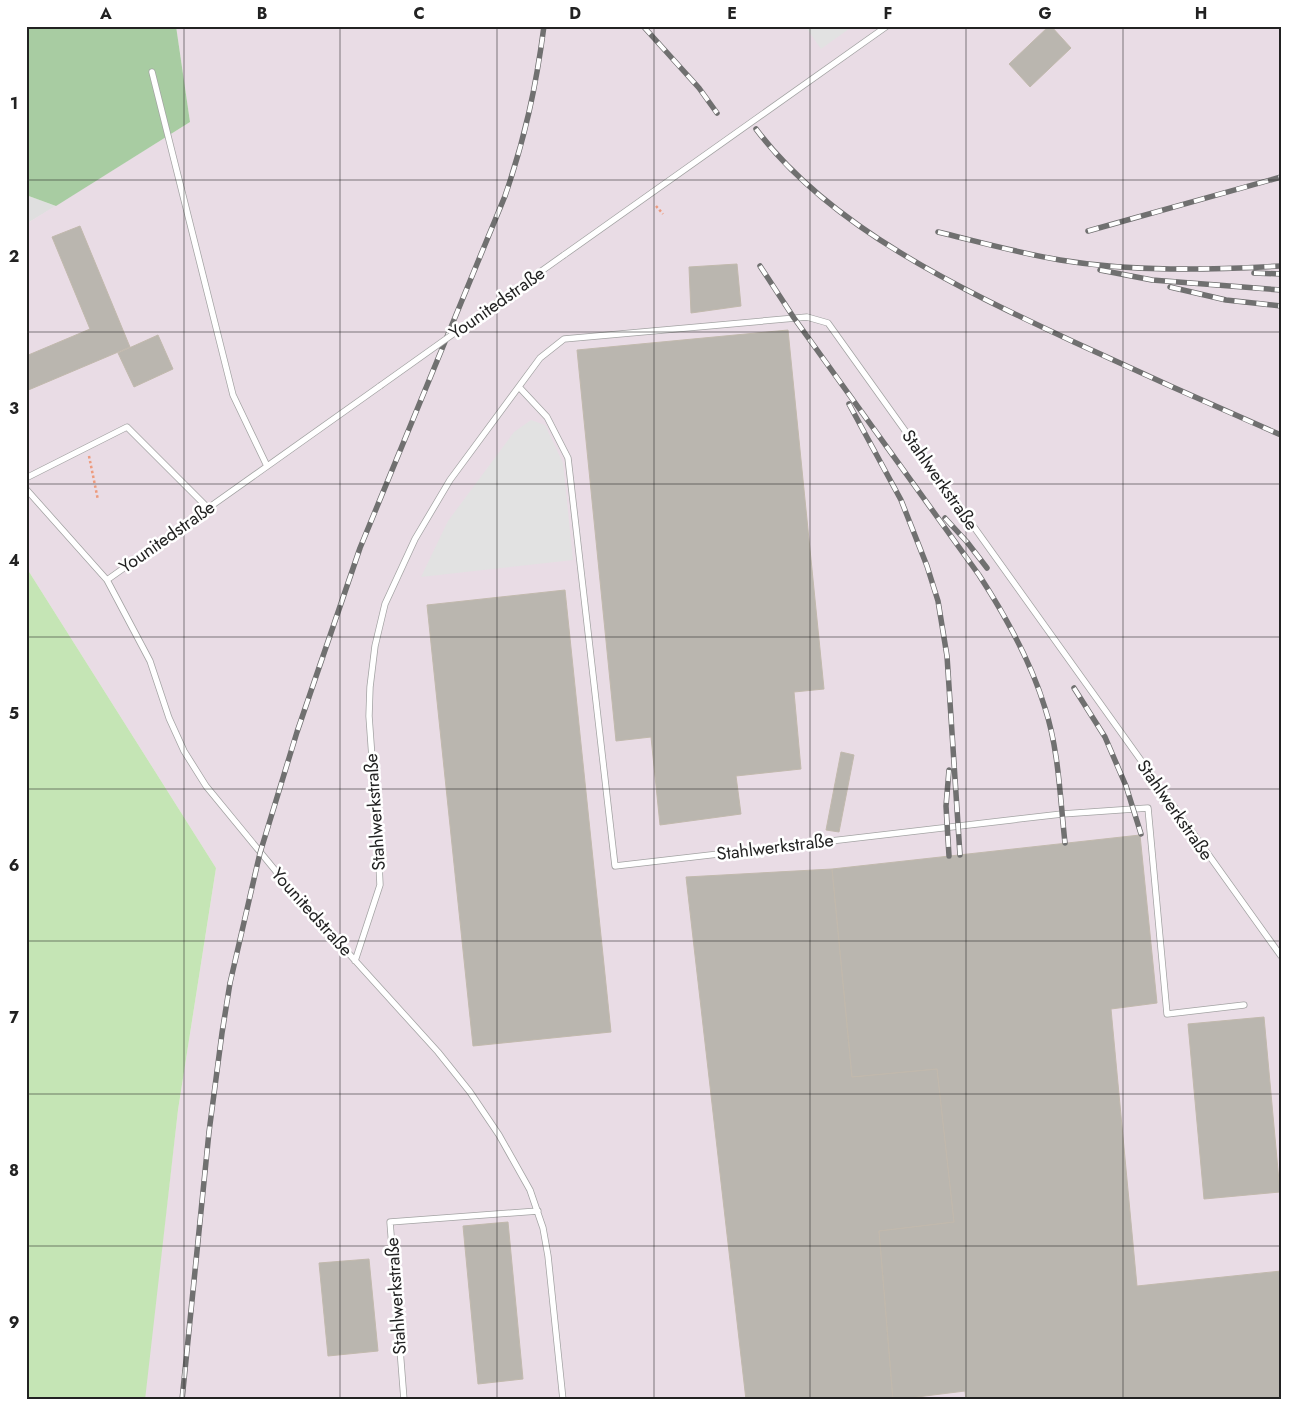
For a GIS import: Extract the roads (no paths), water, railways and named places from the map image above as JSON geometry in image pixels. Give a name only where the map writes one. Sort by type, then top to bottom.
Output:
[{"type":"lane","name":"Younitedstraße","points":[[107,580],[887,26]]},
{"type":"lane","points":[[152,72],[233,395],[267,466]]},
{"type":"lane","name":"Stahlwerkstraße","points":[[355,961],[380,885],[369,716],[375,646],[385,604],[415,539],[450,480],[540,358],[564,339],[807,317],[828,323],[1281,956]]},
{"type":"lane","name":"Stahlwerkstraße","points":[[519,386],[547,418],[568,458],[615,866],[1053,815],[1148,808],[1167,1014],[1244,1005]]},
{"type":"lane","points":[[26,478],[127,427],[208,508]]},
{"type":"lane","name":"Younitedstraße","points":[[26,488],[107,580],[150,661],[169,718],[184,750],[206,786],[269,864],[355,961]]},
{"type":"lane","points":[[355,961],[438,1052],[470,1092],[499,1135],[530,1190],[538,1211],[548,1256],[563,1400]]},
{"type":"lane","name":"Stahlwerkstraße","points":[[404,1400],[390,1222],[538,1211]]},
{"type":"railway","points":[[182,1400],[209,1132],[222,1033],[230,983],[260,853],[297,732],[360,548],[505,196],[529,112],[544,26]]},
{"type":"railway","points":[[643,26],[699,88],[717,113]]},
{"type":"railway","points":[[756,129],[787,165],[822,197],[860,227],[901,254],[988,301],[1032,322],[1281,435]]},
{"type":"railway","points":[[1088,231],[1281,177]]},
{"type":"railway","points":[[938,232],[1029,254],[1115,267],[1170,269],[1281,266]]},
{"type":"railway","points":[[760,266],[794,318],[979,575],[1016,639],[1032,673],[1050,724],[1058,775],[1065,843]]},
{"type":"railway","points":[[1100,270],[1152,280],[1281,290]]},
{"type":"railway","points":[[1254,273],[1281,274]]},
{"type":"railway","points":[[1170,287],[1226,300],[1281,306]]},
{"type":"railway","points":[[849,404],[901,500],[927,566],[938,601],[947,656],[960,855]]},
{"type":"railway","points":[[945,518],[987,568]]},
{"type":"railway","points":[[1074,688],[1105,737],[1126,786],[1141,834]]},
{"type":"railway","points":[[949,770],[946,806],[949,856]]}]
